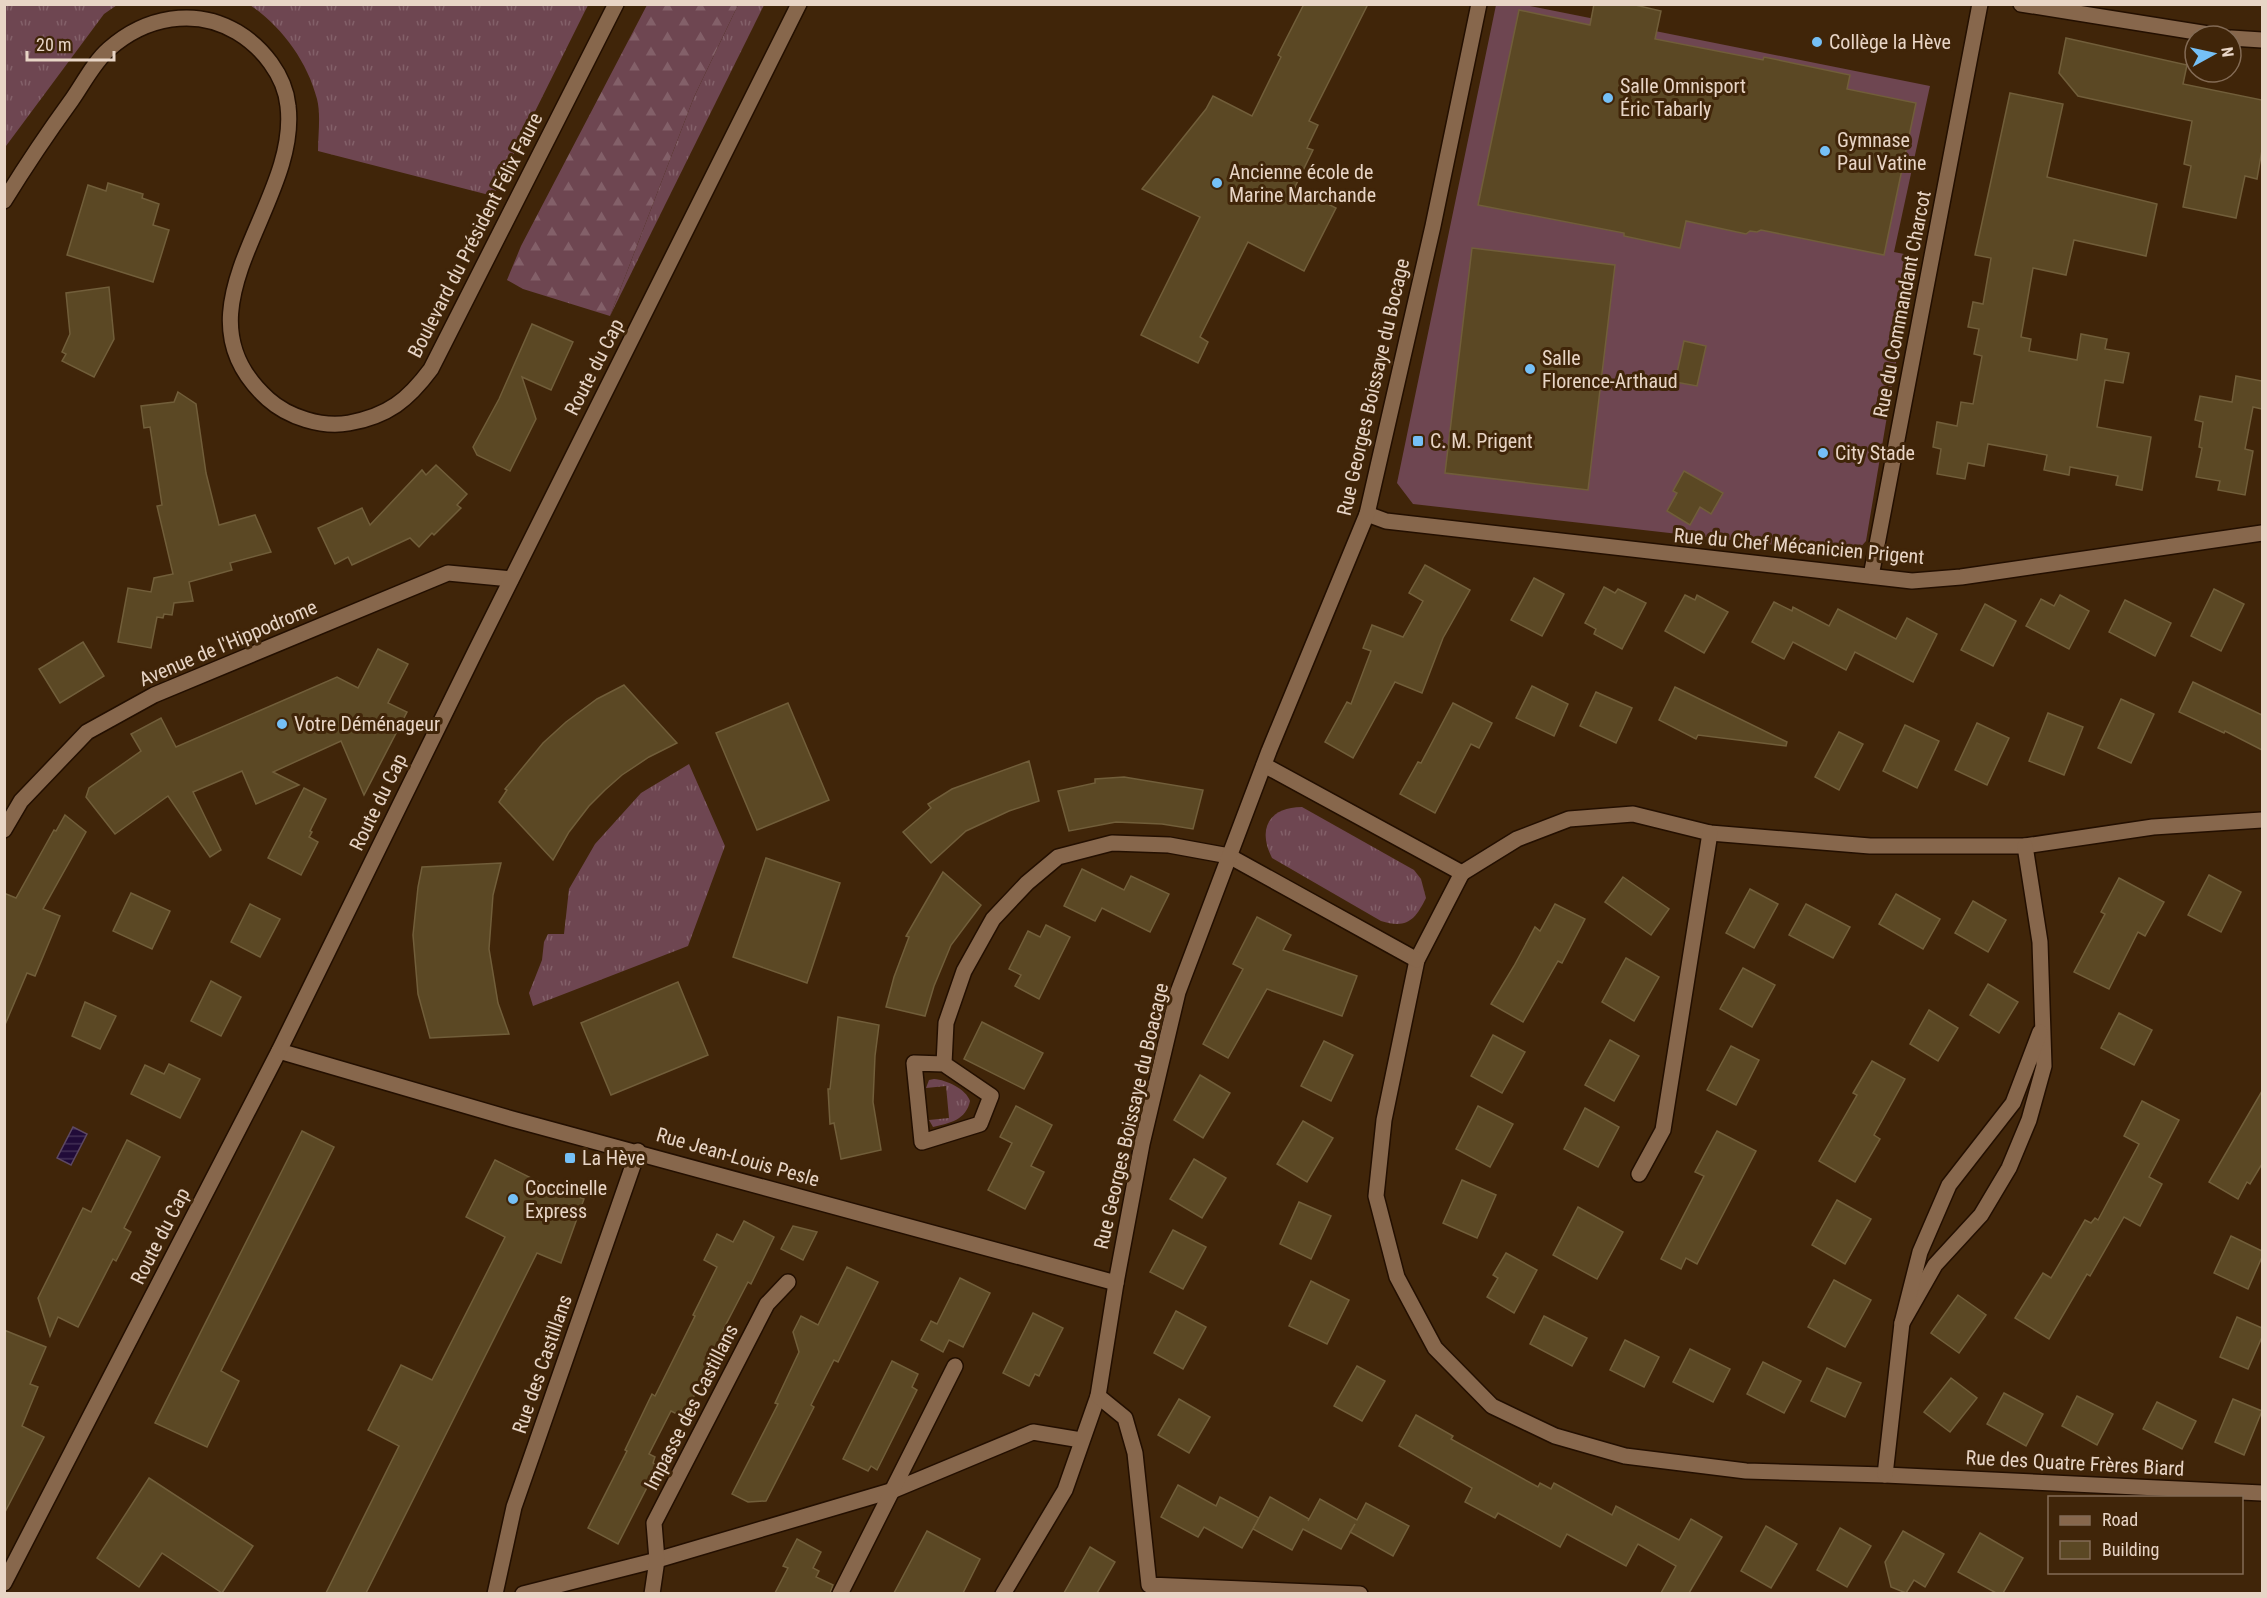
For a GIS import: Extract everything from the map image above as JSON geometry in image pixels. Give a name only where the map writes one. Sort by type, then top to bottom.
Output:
[{"type":"street","name":"Boulevard du Président Félix Faure","points":[[4,201],[37,147],[108,50],[135,30],[169,18],[193,18],[214,21],[251,41],[268,60],[280,80],[288,102],[290,127],[285,152],[232,291],[229,326],[233,347],[242,369],[257,390],[277,407],[300,418],[322,423],[344,424],[366,420],[388,412],[405,399],[431,369],[616,4]]},
{"type":"street","name":"Route du Cap","points":[[4,1583],[279,1051],[511,579],[799,4]]},
{"type":"street","name":"Rue Georges Boissaye du Bocage","points":[[1229,856],[1367,514],[1433,226],[1479,4]]},
{"type":"street","name":"Rue du Commandant Charcot","points":[[1871,576],[1980,4]]},
{"type":"street","points":[[2021,4],[2183,30]]},
{"type":"street","points":[[2243,39],[2262,40]]},
{"type":"street","name":"Rue du Chef Mécanicien Prigent","points":[[1367,514],[1386,521],[1912,581],[1961,577],[2262,533]]},
{"type":"street","name":"Avenue de l'Hippodrome","points":[[4,830],[21,801],[87,732],[154,695],[448,573],[511,579]]},
{"type":"street","points":[[1264,765],[1462,873],[1517,839],[1569,819],[1633,814],[1710,833],[1870,846],[2025,846],[2153,827],[2262,820]]},
{"type":"street","points":[[1639,1174],[1663,1130],[1710,833]]},
{"type":"street","points":[[944,1064],[946,1023],[964,970],[993,919],[1027,883],[1058,857],[1112,843],[1169,845],[1229,856],[1417,960]]},
{"type":"street","points":[[1902,1323],[1935,1265],[1981,1215],[2009,1168],[2029,1120],[2044,1066],[2040,942],[2025,846]]},
{"type":"street","name":"Rue Georges Boissaye du Boacage","points":[[1003,1593],[1065,1490],[1098,1396],[1142,1144],[1178,992],[1229,856]]},
{"type":"street","name":"Rue des Quatre Frères Biard","points":[[1462,873],[1417,960],[1384,1120],[1376,1196],[1397,1277],[1435,1348],[1492,1406],[1555,1436],[1624,1455],[1746,1471],[1885,1475],[2262,1493]]},
{"type":"street","points":[[1885,1475],[1902,1323],[1920,1252],[1949,1185],[2013,1103],[2043,1023]]},
{"type":"street","name":"Rue Jean-Louis Pesle","points":[[279,1051],[512,1119],[638,1151],[1116,1283]]},
{"type":"street","points":[[914,1063],[944,1064],[991,1096],[980,1124],[922,1142],[914,1063]]},
{"type":"street","name":"Rue des Castillans","points":[[495,1593],[514,1507],[638,1151]]},
{"type":"street","name":"Impasse des Castillans","points":[[657,1560],[654,1523],[767,1304],[788,1282]]},
{"type":"street","points":[[840,1593],[955,1366]]},
{"type":"street","points":[[1098,1396],[1125,1419],[1135,1454],[1149,1589],[1360,1593]]},
{"type":"street","points":[[523,1593],[657,1560],[894,1490],[1033,1432],[1081,1440]]},
{"type":"street","points":[[652,1593],[657,1560]]},
{"type":"green space","points":[[5,4],[117,5],[104,14],[6,146]]},
{"type":"green space","points":[[250,5],[588,5],[493,196],[318,151],[318,105],[307,71],[283,34]]},
{"type":"green space","points":[[647,5],[738,5],[694,97],[610,316],[523,289],[507,280],[521,246]]},
{"type":"green space","points":[[738,5],[764,5],[610,316],[694,97]]},
{"type":"green space","points":[[1496,5],[1525,5],[1930,86],[1894,252],[1914,256],[1866,541],[1858,550],[1846,553],[1413,504],[1397,483]]},
{"type":"green space","points":[[689,764],[725,846],[688,946],[533,1006],[529,993],[542,960],[544,942],[548,934],[564,934],[569,889],[595,844],[641,793]]},
{"type":"green space","points":[[1302,807],[1414,870],[1421,879],[1426,898],[1414,917],[1397,924],[1381,921],[1272,858],[1266,838],[1269,822],[1281,811]]},
{"type":"green space","points":[[934,1079],[955,1086],[965,1093],[970,1101],[961,1117],[933,1127],[929,1120],[949,1118],[946,1086],[926,1088],[929,1080]]},
{"type":"shaded area","points":[[73,1127],[87,1134],[71,1165],[57,1158]]},
{"type":"building","name":"Ancienne école de Marine Marchande","points":[[1304,4],[1368,4],[1309,121],[1318,125],[1307,148],[1313,150],[1295,187],[1336,208],[1304,271],[1248,242],[1200,337],[1208,342],[1198,363],[1141,335],[1200,217],[1142,189],[1206,109],[1213,96],[1252,116],[1281,57],[1278,55]]},
{"type":"building","points":[[1594,4],[1631,4],[1661,11],[1655,39],[1763,60],[1764,57],[1850,75],[1847,89],[1916,103],[1884,255],[1761,230],[1750,231],[1746,234],[1686,221],[1680,248],[1624,236],[1624,233],[1478,205],[1519,10],[1590,25]]},
{"type":"building","points":[[2066,38],[2183,64],[2183,84],[2262,100],[2262,150],[2257,179],[2245,176],[2236,218],[2183,207],[2191,166],[2184,164],[2192,121],[2078,96],[2059,73]]},
{"type":"building","points":[[2010,93],[2063,104],[2047,177],[2157,204],[2146,256],[2074,240],[2066,275],[2033,268],[2021,337],[2031,339],[2029,351],[2077,360],[2081,334],[2107,339],[2105,349],[2129,353],[2123,383],[2105,380],[2097,427],[2151,437],[2142,490],[2116,485],[2118,476],[2070,467],[2069,475],[2044,470],[2047,455],[1988,444],[1984,466],[1968,463],[1965,479],[1937,474],[1941,449],[1933,447],[1937,422],[1957,426],[1961,402],[1973,404],[1982,356],[1974,354],[1979,329],[1968,327],[1973,302],[1983,304],[1991,258],[1975,255]]},
{"type":"building","points":[[108,183],[143,194],[142,198],[159,204],[153,225],[169,230],[153,282],[67,255],[88,185],[106,191]]},
{"type":"building","name":"Salle Florence-Arthaud","points":[[1472,248],[1615,265],[1588,490],[1445,473]]},
{"type":"building","points":[[109,287],[114,339],[94,377],[62,361],[66,354],[62,352],[70,334],[66,293]]},
{"type":"building","points":[[532,324],[573,342],[551,390],[522,377],[536,419],[510,471],[477,455],[473,447],[499,399]]},
{"type":"building","points":[[1684,341],[1706,346],[1697,386],[1675,382]]},
{"type":"building","points":[[2236,376],[2262,381],[2262,409],[2253,407],[2245,449],[2253,451],[2245,495],[2218,490],[2220,481],[2196,477],[2202,448],[2199,447],[2203,422],[2195,420],[2200,396],[2232,402]]},
{"type":"building","points":[[178,392],[196,404],[206,473],[219,525],[255,515],[271,552],[230,563],[232,570],[189,582],[193,601],[174,603],[172,615],[164,614],[163,618],[157,617],[151,648],[118,642],[128,588],[151,592],[154,578],[173,574],[157,506],[162,505],[150,427],[144,428],[141,406],[174,402]]},
{"type":"building","points":[[436,465],[467,494],[457,505],[461,508],[434,535],[432,533],[419,547],[410,538],[352,565],[348,557],[335,564],[318,528],[362,508],[370,525],[422,470],[426,475]]},
{"type":"building","points":[[1684,471],[1723,493],[1711,514],[1700,507],[1690,525],[1667,511],[1677,493],[1673,491]]},
{"type":"building","points":[[1425,565],[1470,590],[1443,638],[1422,693],[1395,682],[1353,758],[1325,742],[1347,702],[1351,704],[1371,651],[1363,648],[1372,625],[1403,637],[1423,601],[1409,593]]},
{"type":"building","points":[[1534,578],[1564,594],[1542,636],[1511,620]]},
{"type":"building","points":[[1604,587],[1615,593],[1618,589],[1646,603],[1622,649],[1594,634],[1596,629],[1585,623]]},
{"type":"building","points":[[2214,589],[2244,604],[2221,651],[2191,636]]},
{"type":"building","points":[[1685,595],[1695,600],[1697,595],[1728,612],[1704,653],[1665,631]]},
{"type":"building","points":[[2060,595],[2089,611],[2069,649],[2026,626],[2041,599],[2054,606]]},
{"type":"building","points":[[2125,600],[2171,623],[2155,656],[2109,632]]},
{"type":"building","points":[[1774,602],[1792,611],[1793,607],[1829,626],[1838,609],[1896,639],[1907,618],[1937,634],[1913,682],[1855,652],[1846,670],[1793,642],[1784,659],[1752,642]]},
{"type":"building","points":[[1985,604],[2016,621],[1993,666],[1961,650]]},
{"type":"building","points":[[83,642],[104,676],[60,703],[39,669]]},
{"type":"building","points":[[378,649],[408,664],[388,703],[407,712],[364,795],[341,741],[273,772],[299,785],[256,804],[242,771],[193,792],[221,850],[210,857],[168,796],[115,834],[86,797],[89,788],[141,751],[131,734],[161,718],[176,747],[337,677],[358,688]]},
{"type":"building","points":[[2193,682],[2262,715],[2262,750],[2225,731],[2224,733],[2179,712]]},
{"type":"building","points":[[624,685],[677,743],[649,757],[622,775],[605,790],[569,832],[553,860],[499,802],[507,790],[505,789],[543,743],[597,699]]},
{"type":"building","points":[[1532,686],[1568,704],[1554,736],[1516,718]]},
{"type":"building","points":[[1675,687],[1787,742],[1786,746],[1698,735],[1696,739],[1659,720]]},
{"type":"building","points":[[1596,692],[1632,708],[1616,743],[1580,726]]},
{"type":"building","points":[[2121,699],[2154,714],[2131,763],[2098,748]]},
{"type":"building","points":[[788,703],[829,800],[757,830],[716,733]]},
{"type":"building","points":[[1453,703],[1492,723],[1479,748],[1471,744],[1435,813],[1400,794],[1418,762],[1421,763]]},
{"type":"building","points":[[2048,713],[2083,727],[2064,775],[2029,761]]},
{"type":"building","points":[[1977,723],[2009,738],[1987,785],[1955,770]]},
{"type":"building","points":[[1905,725],[1939,741],[1917,788],[1883,771]]},
{"type":"building","points":[[1839,732],[1863,744],[1839,790],[1815,777]]},
{"type":"building","points":[[1029,761],[1039,801],[1009,811],[966,831],[931,863],[903,832],[931,808],[928,804],[952,789]]},
{"type":"building","points":[[1124,777],[1203,790],[1193,829],[1162,824],[1116,822],[1069,831],[1058,791],[1095,783],[1095,779]]},
{"type":"building","points":[[304,788],[326,799],[310,831],[312,832],[309,837],[318,842],[301,875],[268,858]]},
{"type":"building","points":[[65,815],[86,832],[43,909],[60,916],[35,976],[27,973],[4,1027],[4,893],[16,898],[54,830],[56,831]]},
{"type":"building","points":[[766,858],[840,883],[807,983],[733,957]]},
{"type":"building","points":[[501,863],[493,895],[489,949],[498,1003],[509,1034],[430,1038],[418,994],[413,935],[422,867]]},
{"type":"building","points":[[1082,869],[1124,890],[1131,876],[1169,894],[1150,932],[1102,908],[1095,921],[1064,906]]},
{"type":"building","points":[[943,872],[981,905],[951,945],[934,986],[925,1016],[886,1007],[909,937],[906,936]]},
{"type":"building","points":[[2209,875],[2241,892],[2221,932],[2188,915]]},
{"type":"building","points":[[1623,877],[1669,909],[1651,935],[1605,902]]},
{"type":"building","points":[[2119,878],[2164,902],[2145,936],[2138,932],[2109,989],[2074,972],[2105,914],[2101,912]]},
{"type":"building","points":[[1750,889],[1778,904],[1754,948],[1726,933]]},
{"type":"building","points":[[131,893],[170,911],[152,949],[113,931]]},
{"type":"building","points":[[1896,894],[1940,919],[1923,949],[1879,924]]},
{"type":"building","points":[[1973,901],[2006,920],[1988,952],[1955,933]]},
{"type":"building","points":[[250,904],[280,919],[260,957],[231,942]]},
{"type":"building","points":[[1555,904],[1585,919],[1562,963],[1558,961],[1523,1022],[1491,1004],[1535,927],[1540,931]]},
{"type":"building","points":[[1806,904],[1850,927],[1833,958],[1789,935]]},
{"type":"building","points":[[1257,917],[1291,935],[1283,950],[1357,976],[1342,1016],[1267,989],[1228,1058],[1203,1044],[1243,969],[1233,964]]},
{"type":"building","points":[[1046,925],[1070,937],[1039,999],[1015,986],[1021,975],[1009,969],[1028,931],[1040,937]]},
{"type":"building","points":[[1626,958],[1659,977],[1634,1021],[1602,1002]]},
{"type":"building","points":[[1743,968],[1775,985],[1752,1027],[1720,1009]]},
{"type":"building","points":[[211,981],[241,997],[221,1036],[191,1021]]},
{"type":"building","points":[[678,982],[708,1055],[611,1095],[581,1023]]},
{"type":"building","points":[[1988,984],[2018,1002],[1999,1033],[1970,1015]]},
{"type":"building","points":[[85,1002],[116,1016],[100,1049],[72,1036]]},
{"type":"building","points":[[1929,1010],[1958,1028],[1938,1061],[1910,1044]]},
{"type":"building","points":[[2119,1013],[2152,1030],[2134,1065],[2101,1048]]},
{"type":"building","points":[[838,1017],[879,1025],[873,1102],[881,1150],[841,1159],[834,1123],[830,1124],[828,1089],[830,1089]]},
{"type":"building","points":[[982,1022],[1043,1053],[1024,1089],[964,1059]]},
{"type":"building","points":[[1493,1035],[1525,1052],[1502,1093],[1471,1076]]},
{"type":"building","points":[[1610,1040],[1639,1056],[1614,1101],[1585,1085]]},
{"type":"building","points":[[1324,1041],[1353,1055],[1331,1101],[1301,1086]]},
{"type":"building","points":[[1731,1046],[1759,1060],[1736,1105],[1707,1090]]},
{"type":"building","points":[[1872,1061],[1905,1079],[1874,1135],[1880,1139],[1855,1182],[1819,1161],[1857,1095],[1853,1093]]},
{"type":"building","points":[[169,1064],[200,1079],[180,1118],[131,1094],[145,1065],[164,1074]]},
{"type":"building","points":[[1200,1075],[1230,1093],[1203,1138],[1174,1120]]},
{"type":"building","points":[[2262,1091],[2262,1164],[2250,1184],[2247,1182],[2238,1199],[2209,1182]]},
{"type":"building","points":[[2142,1101],[2179,1120],[2149,1177],[2162,1184],[2140,1226],[2124,1217],[2090,1276],[2087,1274],[2049,1339],[2015,1318],[2043,1273],[2051,1278],[2085,1220],[2091,1223],[2095,1218],[2098,1220],[2139,1144],[2124,1136]]},
{"type":"building","points":[[1016,1106],[1052,1125],[1031,1166],[1044,1172],[1025,1209],[988,1190],[1012,1143],[1000,1137]]},
{"type":"building","points":[[1478,1106],[1513,1124],[1490,1167],[1456,1149]]},
{"type":"building","points":[[1585,1108],[1619,1127],[1598,1167],[1564,1149]]},
{"type":"building","points":[[1303,1121],[1333,1138],[1307,1182],[1277,1164]]},
{"type":"building","points":[[302,1131],[334,1147],[221,1371],[239,1381],[207,1447],[155,1423]]},
{"type":"building","points":[[1717,1131],[1756,1151],[1697,1264],[1686,1258],[1681,1269],[1661,1259],[1704,1176],[1695,1172]]},
{"type":"building","points":[[127,1140],[160,1157],[124,1228],[131,1232],[116,1261],[113,1259],[78,1327],[58,1317],[50,1336],[38,1298],[83,1208],[91,1212]]},
{"type":"building","points":[[1194,1159],[1226,1178],[1202,1218],[1170,1199]]},
{"type":"building","points":[[495,1160],[551,1188],[584,1199],[561,1263],[537,1253],[366,1593],[326,1593],[399,1446],[368,1430],[401,1365],[432,1380],[505,1237],[466,1217]]},
{"type":"building","points":[[1462,1180],[1496,1195],[1477,1238],[1443,1223]]},
{"type":"building","points":[[1837,1200],[1871,1219],[1845,1264],[1812,1245]]},
{"type":"building","points":[[1299,1202],[1331,1216],[1311,1259],[1280,1244]]},
{"type":"building","points":[[1578,1207],[1623,1232],[1597,1279],[1553,1255]]},
{"type":"building","points":[[744,1221],[774,1237],[751,1284],[748,1282],[723,1330],[726,1332],[686,1412],[682,1410],[679,1415],[671,1411],[649,1454],[655,1457],[653,1463],[658,1466],[618,1544],[588,1528],[627,1451],[625,1450],[652,1394],[655,1396],[717,1267],[704,1260],[717,1234],[733,1242]]},
{"type":"building","points":[[793,1226],[817,1232],[803,1260],[781,1249]]},
{"type":"building","points":[[1173,1230],[1206,1247],[1183,1289],[1150,1272]]},
{"type":"building","points":[[2231,1236],[2262,1251],[2262,1257],[2248,1289],[2214,1273]]},
{"type":"building","points":[[1506,1253],[1537,1270],[1514,1313],[1487,1297],[1498,1278],[1493,1275]]},
{"type":"building","points":[[847,1267],[878,1282],[838,1362],[834,1360],[811,1405],[814,1407],[766,1501],[748,1502],[732,1494],[778,1404],[775,1403],[799,1352],[793,1332],[801,1316],[818,1325]]},
{"type":"building","points":[[960,1278],[990,1293],[963,1347],[949,1340],[943,1352],[921,1340],[931,1321],[937,1324]]},
{"type":"building","points":[[1834,1280],[1871,1300],[1845,1347],[1808,1327]]},
{"type":"building","points":[[1311,1281],[1349,1300],[1327,1344],[1289,1326]]},
{"type":"building","points":[[1958,1295],[1986,1315],[1959,1353],[1931,1333]]},
{"type":"building","points":[[1176,1311],[1206,1327],[1183,1369],[1154,1353]]},
{"type":"building","points":[[1033,1313],[1063,1328],[1039,1376],[1035,1374],[1029,1386],[1003,1373]]},
{"type":"building","points":[[1544,1316],[1587,1338],[1572,1366],[1530,1344]]},
{"type":"building","points":[[2237,1317],[2262,1328],[2262,1337],[2248,1369],[2220,1357]]},
{"type":"building","points":[[4,1330],[46,1347],[30,1384],[38,1387],[22,1426],[44,1437],[4,1514]]},
{"type":"building","points":[[1625,1340],[1659,1357],[1644,1387],[1610,1370]]},
{"type":"building","points":[[1690,1349],[1730,1369],[1713,1402],[1673,1382]]},
{"type":"building","points":[[892,1361],[918,1374],[912,1387],[917,1390],[877,1470],[871,1466],[868,1471],[843,1459]]},
{"type":"building","points":[[1763,1362],[1801,1381],[1784,1413],[1747,1394]]},
{"type":"building","points":[[1357,1366],[1385,1381],[1362,1421],[1334,1406]]},
{"type":"building","points":[[1827,1368],[1861,1383],[1845,1417],[1811,1401]]},
{"type":"building","points":[[1951,1378],[1977,1398],[1950,1432],[1924,1412]]},
{"type":"building","points":[[2004,1393],[2043,1414],[2026,1446],[1987,1424]]},
{"type":"building","points":[[2077,1396],[2113,1414],[2097,1445],[2062,1426]]},
{"type":"building","points":[[1179,1399],[1210,1417],[1189,1453],[1158,1435]]},
{"type":"building","points":[[2233,1399],[2262,1411],[2244,1455],[2215,1442]]},
{"type":"building","points":[[2157,1402],[2196,1421],[2182,1449],[2143,1429]]},
{"type":"building","points":[[1416,1415],[1453,1436],[1451,1439],[1538,1487],[1540,1483],[1551,1489],[1554,1483],[1612,1515],[1616,1506],[1679,1540],[1691,1519],[1722,1537],[1689,1593],[1661,1593],[1676,1566],[1638,1544],[1626,1566],[1567,1534],[1560,1547],[1498,1513],[1495,1518],[1465,1502],[1472,1488],[1399,1446]]},
{"type":"building","points":[[149,1478],[253,1546],[222,1593],[162,1553],[139,1587],[97,1558]]},
{"type":"building","points":[[1178,1485],[1216,1506],[1220,1497],[1259,1518],[1242,1548],[1204,1527],[1198,1537],[1161,1517]]},
{"type":"building","points":[[1270,1497],[1309,1519],[1308,1521],[1320,1499],[1357,1520],[1366,1503],[1409,1526],[1393,1556],[1350,1532],[1341,1549],[1303,1529],[1292,1550],[1253,1529]]},
{"type":"building","points":[[1766,1526],[1797,1544],[1771,1588],[1741,1571]]},
{"type":"building","points":[[1840,1528],[1871,1546],[1847,1587],[1817,1570]]},
{"type":"building","points":[[927,1531],[980,1559],[963,1593],[894,1593]]},
{"type":"building","points":[[1903,1531],[1944,1554],[1925,1587],[1914,1580],[1906,1593],[1891,1587],[1885,1562]]},
{"type":"building","points":[[1980,1533],[2023,1558],[2003,1593],[1996,1593],[1958,1572]]},
{"type":"building","points":[[797,1539],[821,1552],[813,1568],[819,1571],[816,1577],[833,1585],[830,1593],[775,1593],[788,1568],[783,1566]]},
{"type":"building","points":[[1090,1547],[1115,1562],[1097,1593],[1064,1593]]},
{"type":"place","name":"Collège la Hève","points":[[1817,42]]},
{"type":"place","name":"Salle Omnisport Éric Tabarly","points":[[1608,98]]},
{"type":"place","name":"Gymnase Paul Vatine","points":[[1825,151]]},
{"type":"place","name":"Ancienne école de Marine Marchande","points":[[1217,183]]},
{"type":"place","name":"Salle Florence-Arthaud","points":[[1530,369]]},
{"type":"place","name":"C. M. Prigent","points":[[1418,441]]},
{"type":"place","name":"City Stade","points":[[1823,453]]},
{"type":"place","name":"Votre Déménageur","points":[[282,724]]},
{"type":"place","name":"La Hève","points":[[570,1158]]},
{"type":"place","name":"Coccinelle Express","points":[[513,1199]]}]
